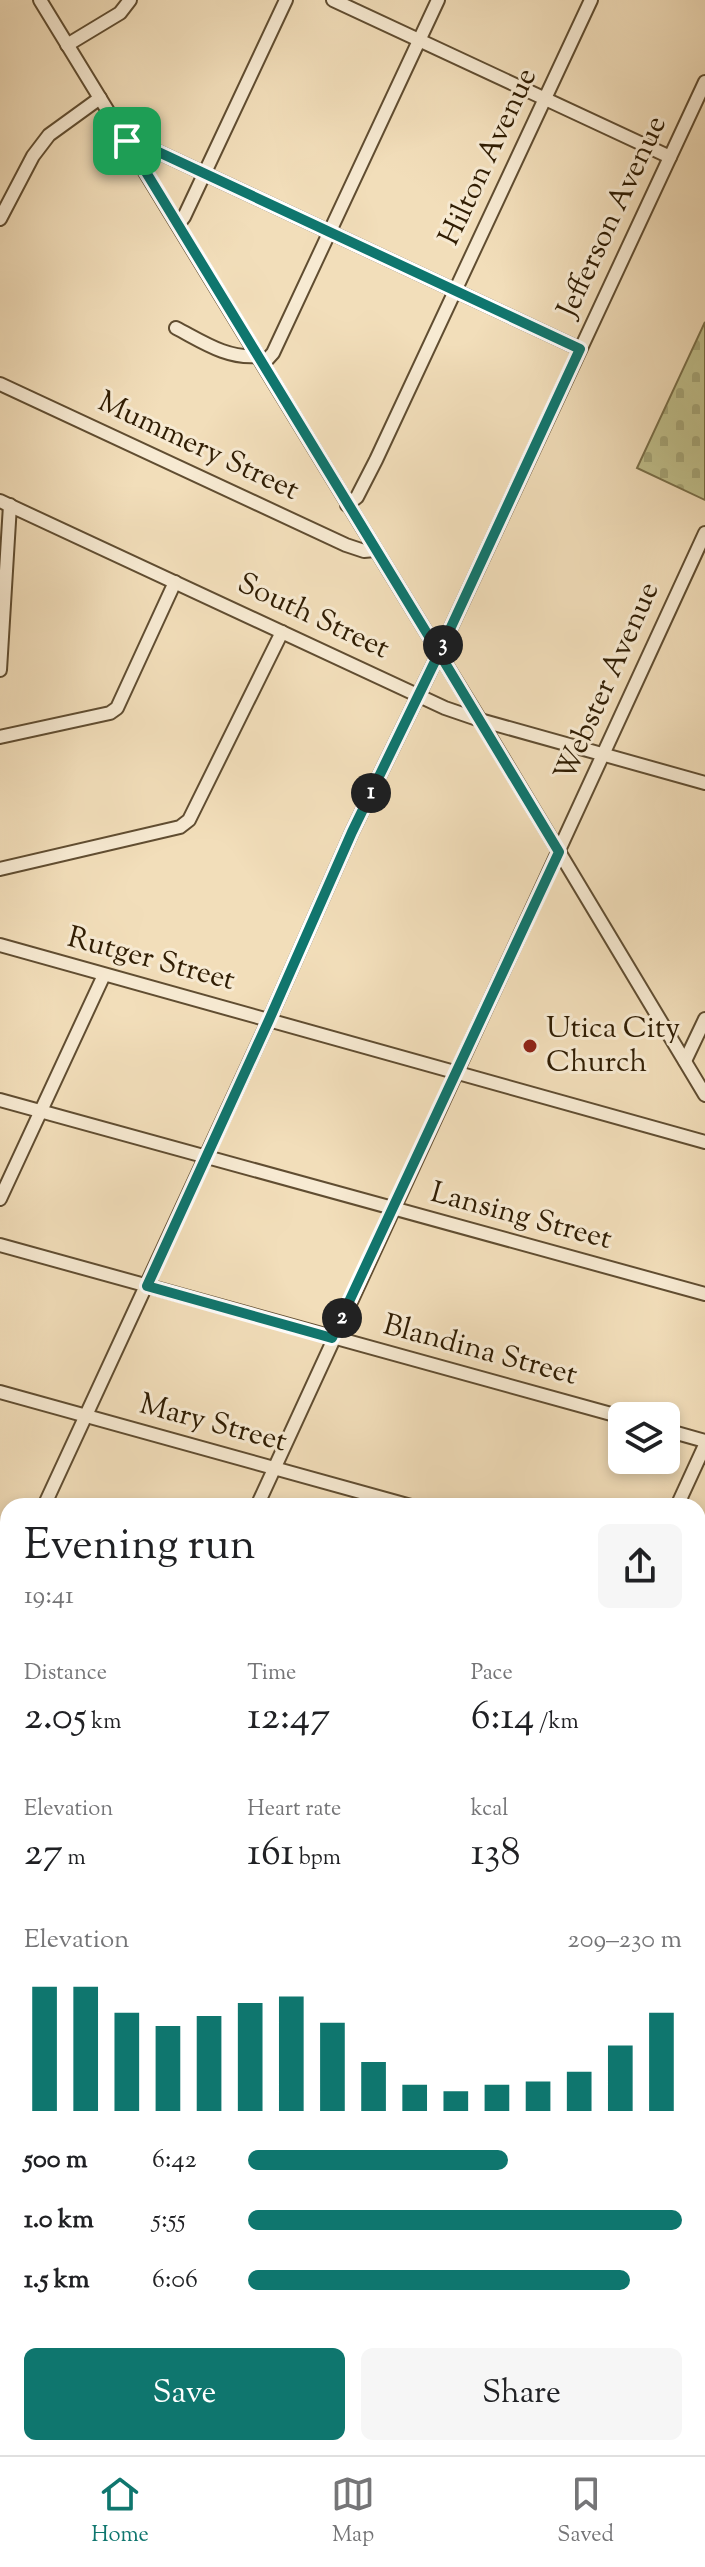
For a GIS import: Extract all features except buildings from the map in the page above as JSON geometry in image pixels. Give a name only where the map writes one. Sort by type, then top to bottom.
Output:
[{"type":"street","points":[[40,0],[705,1095]]},
{"type":"street","points":[[67,45],[120,13],[130,0]]},
{"type":"street","points":[[178,225],[286,0]]},
{"type":"street","points":[[333,0],[670,157]]},
{"type":"street","points":[[176,328],[223,352],[260,360],[273,353],[438,0]]},
{"type":"street","name":"Hilton Avenue","points":[[347,505],[357,497],[376,460],[591,0]]},
{"type":"street","name":"Jefferson Avenue","points":[[48,1498],[207,1156],[352,832],[439,653],[705,82]]},
{"type":"street","points":[[0,219],[33,156],[49,135],[100,98]]},
{"type":"street","points":[[127,141],[137,142],[580,349]]},
{"type":"street","name":"Mummery Street","points":[[0,384],[346,545],[364,551],[375,550]]},
{"type":"street","points":[[0,670],[5,503]]},
{"type":"street","name":"South Street","points":[[5,503],[419,695],[480,720],[705,783]]},
{"type":"street","name":"Webster Avenue","points":[[261,1498],[705,533]]},
{"type":"street","points":[[0,737],[110,713],[117,708],[175,582]]},
{"type":"street","points":[[0,869],[180,827],[189,820],[282,632]]},
{"type":"street","name":"Rutger Street","points":[[0,945],[705,1142]]},
{"type":"street","points":[[0,1199],[104,975]]},
{"type":"street","points":[[685,1061],[705,1019]]},
{"type":"street","name":"Lansing Street","points":[[0,1100],[705,1294]]},
{"type":"street","name":"Blandina Street","points":[[0,1245],[608,1413]]},
{"type":"street","name":"Mary Street","points":[[0,1392],[382,1498]]},
{"type":"street","points":[[680,1435],[705,1443],[681,1498]]},
{"type":"green space","points":[[705,322],[705,500],[637,468]]},
{"type":"place","name":"Utica City Church","points":[[530,1046]]},
{"type":"route","points":[[127,141],[137,142],[580,349],[439,653],[559,852],[332,1338],[147,1286],[352,832],[439,653],[127,141]]}]
